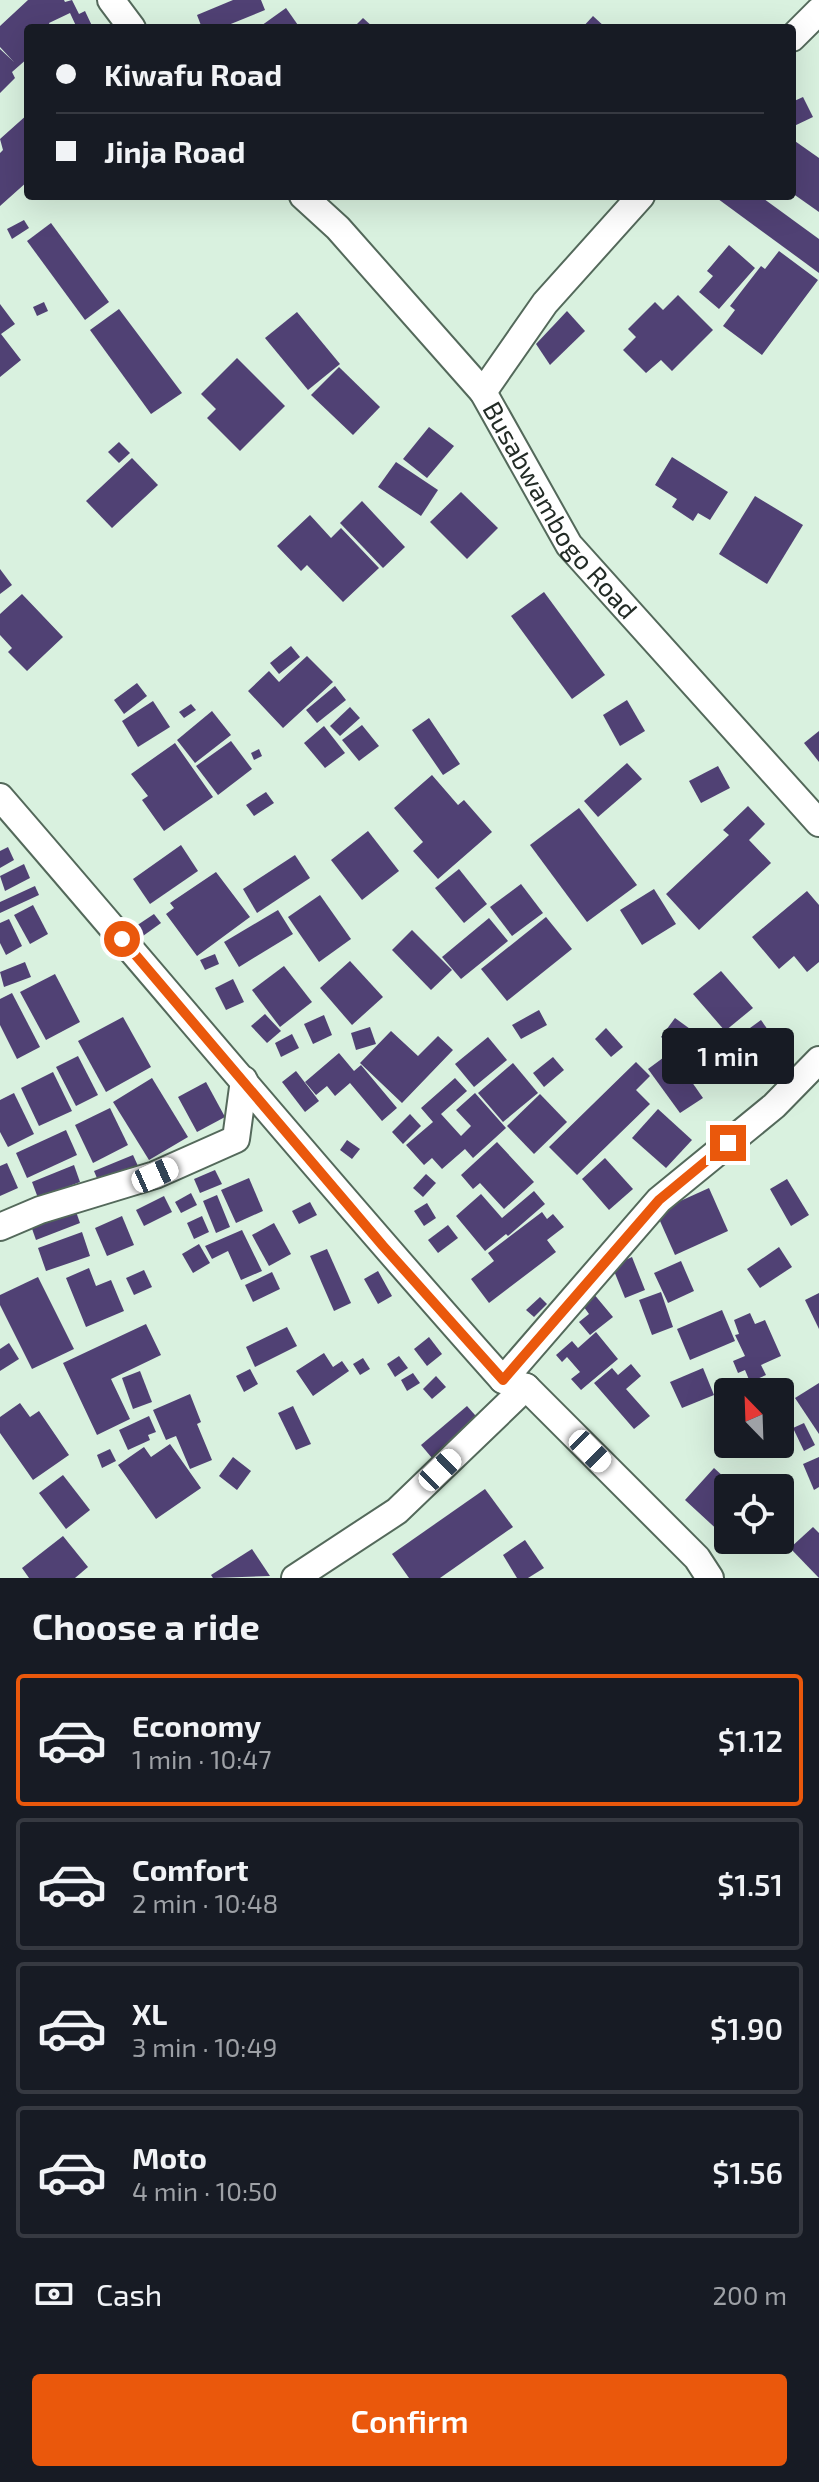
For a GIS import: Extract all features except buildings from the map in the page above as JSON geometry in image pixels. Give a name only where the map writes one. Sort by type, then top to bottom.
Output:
[{"type":"street","points":[[111,0],[129,24]]},
{"type":"street","points":[[796,34],[819,11]]},
{"type":"street","name":"Busabwambogo Road","points":[[307,200],[338,228],[483,392],[569,545],[819,823]]},
{"type":"street","points":[[483,392],[545,303],[637,200]]},
{"type":"street","points":[[0,797],[383,1246],[514,1383],[697,1558],[710,1578]]},
{"type":"street","points":[[295,1578],[397,1511],[514,1383],[659,1200],[774,1106],[819,1060]]},
{"type":"street","points":[[0,1227],[40,1210],[155,1175],[236,1139],[244,1080]]},
{"type":"route","points":[[122,939],[383,1246],[503,1380],[659,1200],[728,1143]]}]
